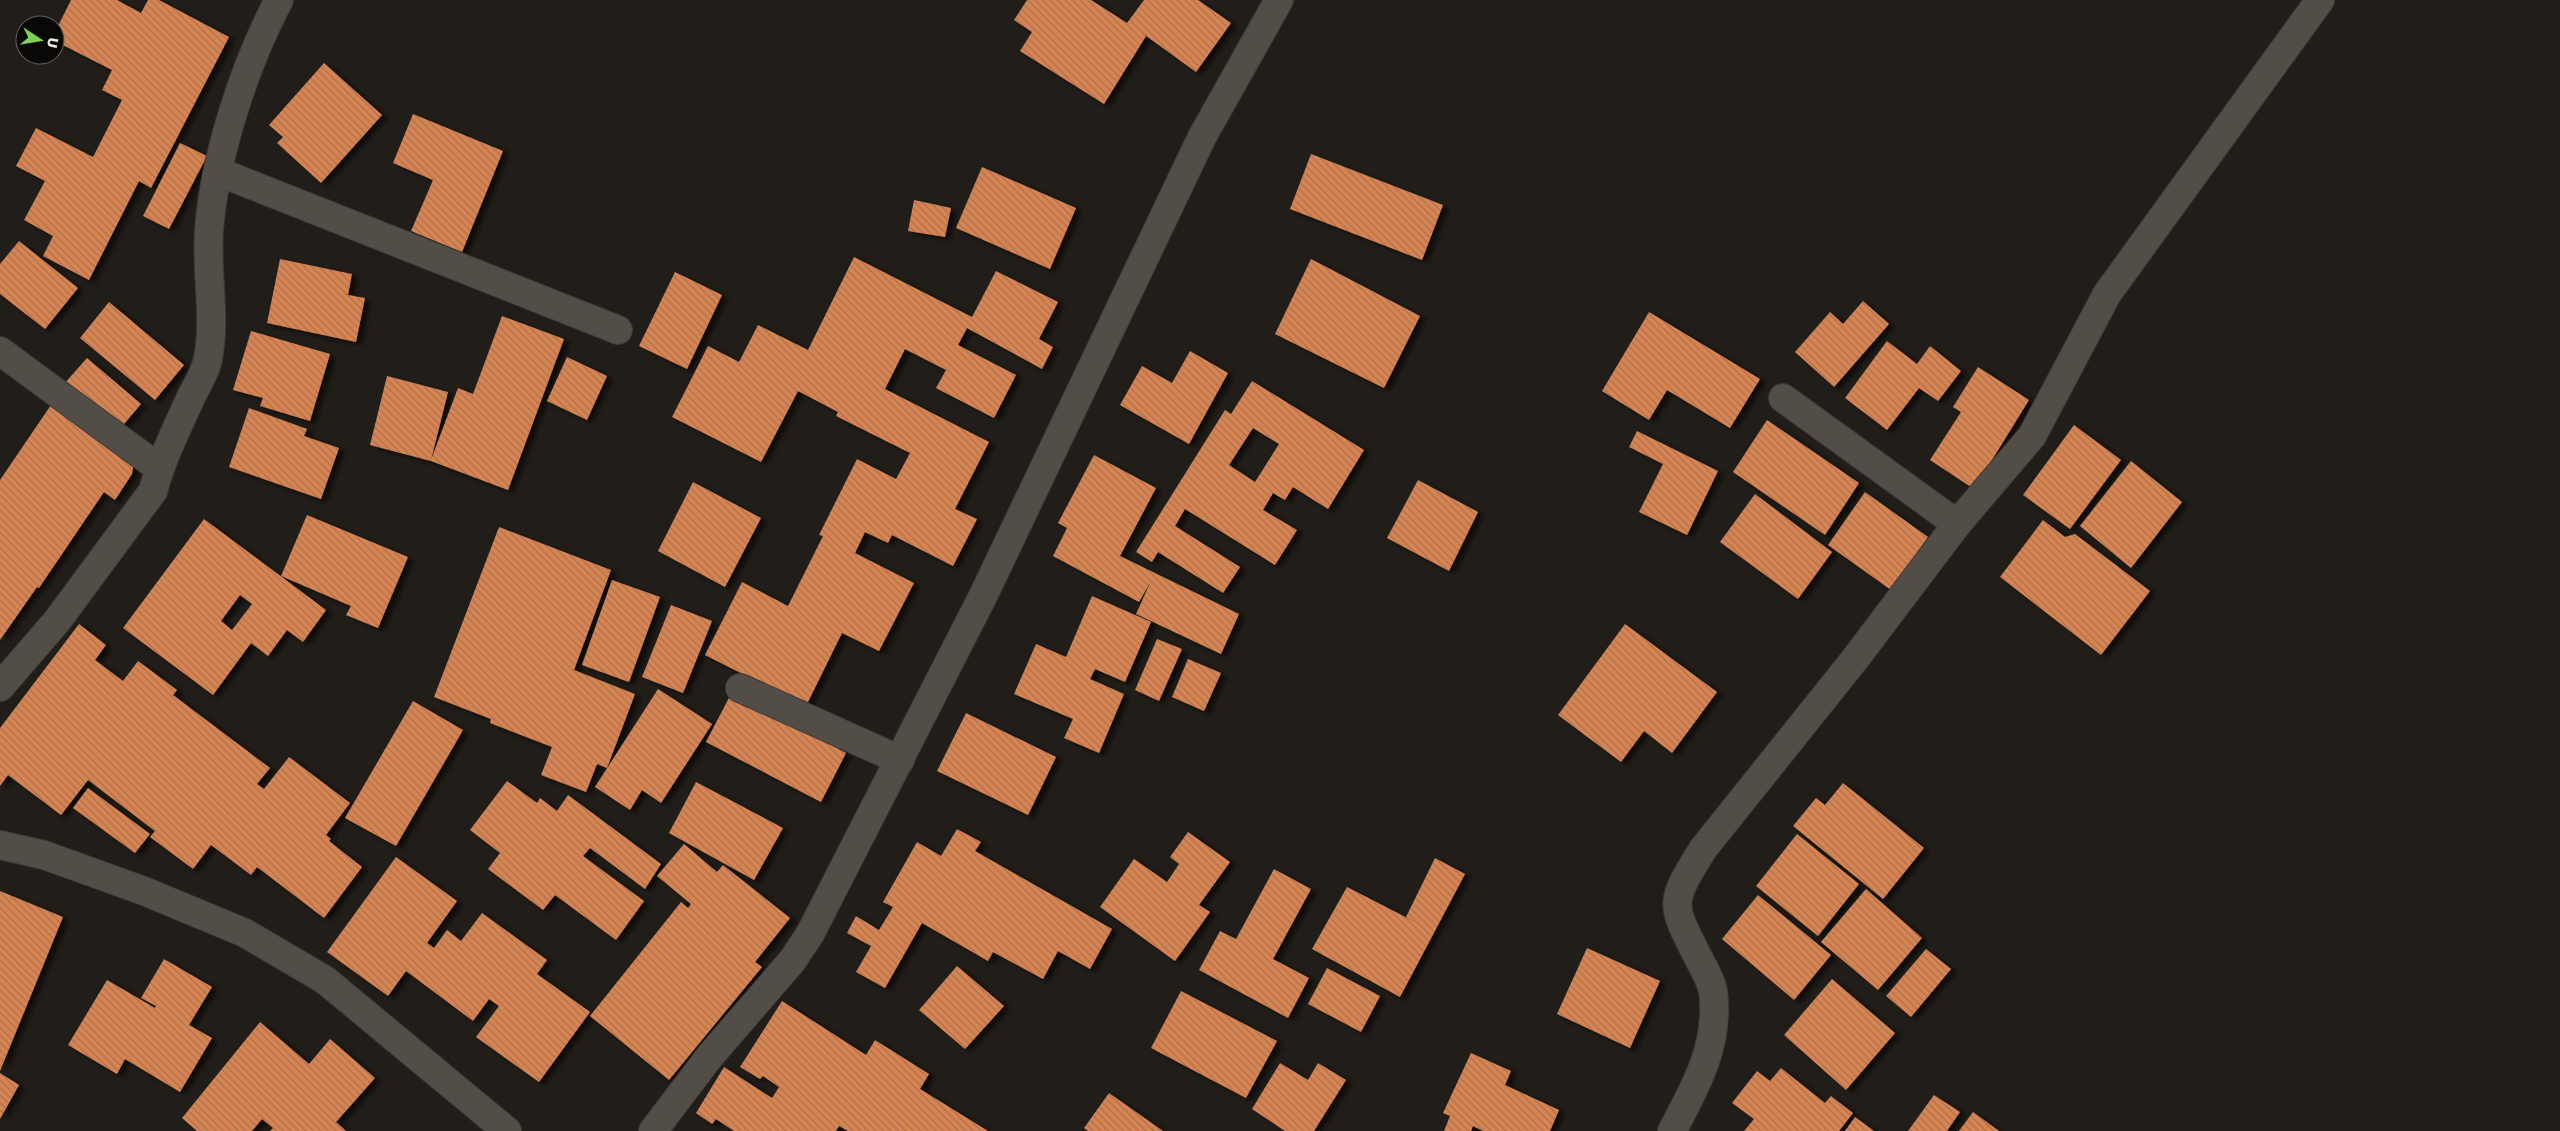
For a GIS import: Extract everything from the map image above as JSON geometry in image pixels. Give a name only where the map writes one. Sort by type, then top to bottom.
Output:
[{"type":"street","points":[[0,687],[57,621],[153,491],[159,468],[208,360],[212,314],[209,232],[219,172],[233,112],[263,30],[279,0]]},
{"type":"street","points":[[653,1131],[710,1056],[796,954],[822,911],[983,596],[1176,188],[1206,129],[1279,0]]},
{"type":"street","points":[[1672,1131],[1707,1062],[1714,1015],[1711,984],[1678,917],[1676,901],[1682,883],[1703,848],[1855,659],[1957,524],[2032,436],[2107,294],[2320,0]]},
{"type":"street","points":[[219,172],[618,330]]},
{"type":"street","points":[[0,351],[159,468]]},
{"type":"street","points":[[1784,398],[1957,524]]},
{"type":"street","points":[[740,688],[900,760]]},
{"type":"street","points":[[0,845],[44,855],[144,891],[246,933],[325,980],[507,1131]]},
{"type":"building","points":[[71,0],[117,0],[141,13],[148,0],[159,0],[229,37],[151,188],[139,181],[89,280],[43,256],[53,236],[24,220],[45,181],[16,166],[36,128],[93,157],[122,100],[102,90],[112,70],[65,46],[64,15]]},
{"type":"building","points":[[1027,0],[1091,0],[1127,23],[1144,0],[1198,0],[1231,23],[1196,72],[1138,30],[1146,36],[1104,104],[1020,51],[1032,32],[1014,20]]},
{"type":"building","points":[[324,63],[382,115],[321,183],[277,143],[283,137],[269,125]]},
{"type":"building","points":[[413,114],[503,151],[462,252],[411,231],[433,180],[393,163]]},
{"type":"building","points":[[180,143],[207,156],[169,229],[143,216]]},
{"type":"building","points":[[1311,154],[1443,205],[1422,260],[1290,209]]},
{"type":"building","points":[[982,167],[1076,208],[1050,269],[956,228]]},
{"type":"building","points":[[914,200],[951,208],[945,237],[908,231]]},
{"type":"building","points":[[19,241],[78,288],[45,329],[0,294],[0,264]]},
{"type":"building","points":[[854,257],[972,317],[996,271],[1058,302],[1039,339],[1053,347],[1042,369],[967,328],[958,345],[1016,375],[994,418],[936,388],[946,370],[905,349],[885,389],[989,442],[955,509],[977,519],[953,566],[892,535],[888,543],[865,532],[855,553],[914,583],[879,651],[842,633],[806,706],[705,655],[742,582],[788,606],[823,536],[819,535],[857,459],[896,479],[910,453],[836,416],[838,412],[798,391],[761,462],[672,417],[708,346],[739,362],[758,325],[808,350]]},
{"type":"building","points":[[280,259],[352,274],[348,295],[365,298],[356,342],[267,323]]},
{"type":"building","points":[[1311,259],[1420,316],[1384,388],[1275,334]]},
{"type":"building","points":[[675,272],[722,295],[687,369],[639,346]]},
{"type":"building","points":[[1863,301],[1889,324],[1834,387],[1795,352],[1830,312],[1843,324]]},
{"type":"building","points":[[109,302],[184,365],[155,400],[80,338]]},
{"type":"building","points":[[1649,312],[1760,379],[1730,428],[1667,390],[1649,420],[1602,391]]},
{"type":"building","points":[[502,316],[564,339],[508,490],[431,461],[370,445],[387,376],[448,392],[431,460],[458,388],[473,394]]},
{"type":"building","points":[[251,331],[330,354],[310,421],[260,406],[263,398],[233,390]]},
{"type":"building","points":[[1887,341],[1917,364],[1930,346],[1961,371],[1938,401],[1919,388],[1887,430],[1845,398]]},
{"type":"building","points":[[1190,351],[1228,373],[1189,444],[1120,405],[1142,366],[1172,383]]},
{"type":"building","points":[[567,357],[607,376],[587,420],[547,401]]},
{"type":"building","points":[[87,358],[141,404],[118,431],[64,384]]},
{"type":"building","points":[[1978,367],[2029,400],[1974,489],[1930,460],[1961,412],[1953,407]]},
{"type":"building","points":[[1252,381],[1364,450],[1328,509],[1293,487],[1285,500],[1273,493],[1263,510],[1297,530],[1275,565],[1185,509],[1175,526],[1240,567],[1223,593],[1158,552],[1152,562],[1136,552],[1225,410],[1231,414]],"holes":[[[1253,428],[1279,444],[1255,482],[1229,465]]]},
{"type":"building","points":[[53,402],[135,457],[132,474],[115,500],[104,492],[39,588],[37,587],[0,640],[0,480]]},
{"type":"building","points":[[249,408],[307,429],[304,436],[339,448],[321,499],[229,467]]},
{"type":"building","points":[[1767,420],[1859,483],[1825,535],[1733,472]]},
{"type":"building","points":[[2074,425],[2121,460],[2070,529],[2023,495]]},
{"type":"building","points":[[1637,431],[1718,471],[1687,535],[1639,512],[1663,464],[1629,447]]},
{"type":"building","points":[[1094,455],[1156,488],[1120,556],[1239,614],[1221,654],[1136,614],[1151,581],[1139,602],[1053,556],[1067,528],[1058,523]]},
{"type":"building","points":[[2131,461],[2182,502],[2131,568],[2080,526]]},
{"type":"building","points":[[1418,480],[1478,512],[1449,571],[1387,538]]},
{"type":"building","points":[[693,482],[761,518],[725,587],[658,551]]},
{"type":"building","points":[[1865,492],[1928,537],[1891,590],[1828,545]]},
{"type":"building","points":[[1755,494],[1832,552],[1798,599],[1720,542]]},
{"type":"building","points":[[307,515],[408,557],[378,628],[346,615],[351,606],[281,576]]},
{"type":"building","points":[[204,519],[326,610],[303,642],[287,630],[268,656],[251,643],[213,695],[123,628]],"holes":[[[240,595],[252,604],[232,630],[221,621]]]},
{"type":"building","points":[[2043,520],[2065,537],[2075,534],[2150,591],[2101,655],[2000,577]]},
{"type":"building","points":[[499,527],[611,570],[574,670],[635,694],[607,768],[597,764],[586,792],[541,775],[552,747],[490,723],[491,719],[434,697]]},
{"type":"building","points":[[612,580],[660,597],[629,682],[582,665]]},
{"type":"building","points":[[1092,596],[1151,622],[1125,682],[1095,669],[1090,679],[1124,694],[1099,753],[1064,738],[1073,719],[1014,694],[1036,644],[1066,657]]},
{"type":"building","points":[[671,605],[712,621],[683,693],[642,677]]},
{"type":"building","points":[[79,624],[106,645],[95,660],[123,681],[138,661],[177,690],[173,695],[270,768],[257,784],[264,789],[289,757],[350,803],[326,835],[331,839],[329,841],[362,867],[324,918],[257,867],[251,875],[211,845],[193,869],[150,837],[155,831],[88,780],[61,815],[8,775],[0,786],[0,728]]},
{"type":"building","points":[[1625,624],[1717,692],[1672,753],[1644,731],[1621,762],[1558,715]]},
{"type":"building","points":[[1157,639],[1182,649],[1159,701],[1135,690]]},
{"type":"building","points":[[1188,659],[1221,673],[1204,711],[1172,697]]},
{"type":"building","points":[[658,689],[712,724],[661,803],[642,790],[630,810],[595,787]]},
{"type":"building","points":[[732,692],[846,753],[821,802],[706,742]]},
{"type":"building","points":[[413,701],[463,730],[396,846],[345,818]]},
{"type":"building","points":[[966,713],[1056,757],[1028,815],[937,771]]},
{"type":"building","points":[[507,781],[537,803],[540,798],[557,811],[568,795],[661,864],[645,889],[590,848],[583,856],[644,901],[616,940],[555,895],[543,910],[488,869],[500,853],[470,830]]},
{"type":"building","points":[[696,782],[783,828],[754,880],[669,833]]},
{"type":"building","points":[[1843,783],[1924,848],[1883,899],[1793,826],[1816,798],[1825,805]]},
{"type":"building","points":[[88,788],[150,834],[135,853],[73,808]]},
{"type":"building","points":[[957,829],[981,842],[975,851],[1112,929],[1090,969],[1058,951],[1043,979],[993,952],[988,961],[922,923],[885,988],[856,972],[871,946],[847,933],[856,916],[879,930],[893,907],[883,902],[917,842],[941,856]]},
{"type":"building","points":[[1188,832],[1230,862],[1199,905],[1210,912],[1175,961],[1100,907],[1134,859],[1167,882],[1179,864],[1170,857]]},
{"type":"building","points":[[1797,834],[1859,884],[1818,936],[1756,886]]},
{"type":"building","points":[[684,844],[717,872],[723,865],[790,918],[755,962],[762,967],[669,1080],[590,1016],[681,902],[688,908],[691,904],[657,876]]},
{"type":"building","points":[[396,857],[457,901],[427,943],[434,948],[447,930],[461,941],[482,913],[547,960],[537,974],[590,1012],[539,1082],[476,1037],[499,1006],[489,999],[473,1021],[406,971],[388,996],[327,952]]},
{"type":"building","points":[[1435,858],[1465,874],[1400,997],[1312,949],[1347,887],[1421,925],[1406,917]]},
{"type":"building","points":[[1274,869],[1311,889],[1273,959],[1309,978],[1288,1018],[1199,970],[1220,931],[1236,939]]},
{"type":"building","points":[[1866,889],[1922,938],[1878,990],[1821,942]]},
{"type":"building","points":[[0,891],[63,917],[0,1071]]},
{"type":"building","points":[[1758,895],[1831,955],[1794,1000],[1722,939]]},
{"type":"building","points":[[1587,948],[1660,981],[1630,1048],[1557,1014]]},
{"type":"building","points":[[1926,949],[1951,969],[1911,1017],[1886,996]]},
{"type":"building","points":[[164,959],[212,987],[189,1025],[212,1038],[180,1092],[125,1059],[117,1074],[68,1045],[107,980],[155,1008],[156,1006],[141,998]]},
{"type":"building","points":[[957,966],[1004,1006],[965,1049],[919,1010]]},
{"type":"building","points":[[1327,968],[1380,996],[1361,1032],[1308,1004]]},
{"type":"building","points":[[1832,979],[1895,1033],[1846,1090],[1784,1035]]},
{"type":"building","points":[[1181,991],[1277,1041],[1246,1098],[1151,1048]]},
{"type":"building","points":[[782,1001],[866,1055],[875,1040],[929,1074],[920,1089],[988,1131],[848,1131],[839,1126],[836,1131],[734,1131],[716,1119],[712,1124],[696,1113],[724,1067],[772,1098],[779,1087],[763,1076],[760,1079],[740,1067]]},
{"type":"building","points":[[260,1022],[309,1064],[330,1039],[375,1078],[336,1122],[346,1131],[270,1131],[273,1128],[262,1119],[252,1131],[197,1131],[182,1118]]},
{"type":"building","points":[[1471,1053],[1511,1071],[1505,1085],[1559,1110],[1550,1131],[1483,1131],[1473,1126],[1471,1131],[1444,1131],[1450,1116],[1443,1113]]},
{"type":"building","points":[[1280,1063],[1308,1080],[1318,1063],[1346,1080],[1314,1131],[1285,1131],[1252,1109]]},
{"type":"building","points":[[1781,1068],[1825,1103],[1831,1096],[1853,1113],[1839,1131],[1744,1131],[1754,1119],[1732,1103],[1757,1071],[1770,1081]]},
{"type":"building","points":[[0,1073],[19,1085],[0,1119]]},
{"type":"building","points":[[1109,1093],[1163,1131],[1088,1131],[1084,1128]]},
{"type":"building","points":[[1934,1095],[1960,1112],[1947,1131],[1908,1131]]},
{"type":"building","points":[[1973,1112],[1999,1131],[1959,1131]]},
{"type":"building","points":[[1855,1117],[1874,1131],[1845,1131]]}]
